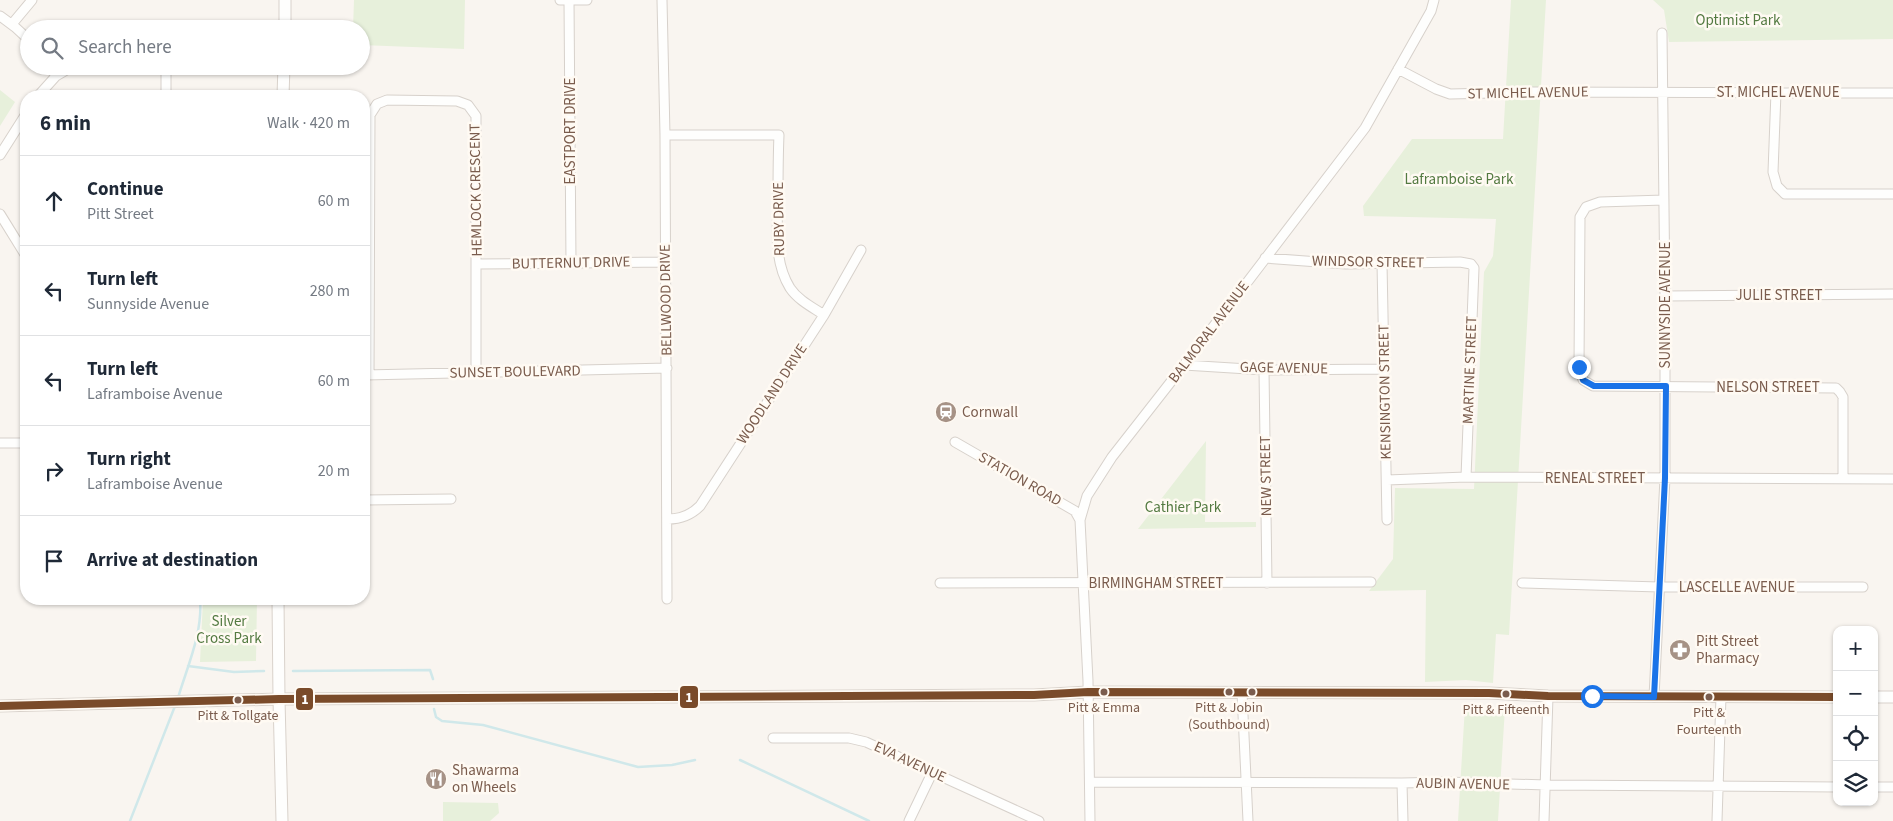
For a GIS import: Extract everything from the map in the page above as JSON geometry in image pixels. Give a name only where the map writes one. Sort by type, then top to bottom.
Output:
[{"type":"street","points":[[12,24],[32,0]]},
{"type":"street","points":[[285,0],[285,20]]},
{"type":"street","points":[[560,0],[587,0]]},
{"type":"street","name":"EASTPORT DRIVE","points":[[569,0],[570,263]]},
{"type":"street","name":"BELLWOOD DRIVE","points":[[662,0],[665,135],[668,599]]},
{"type":"street","name":"BALMORAL AVENUE","points":[[1090,821],[1088,692],[1080,520],[1087,496],[1112,457],[1365,128],[1431,11],[1434,0]]},
{"type":"street","points":[[0,16],[20,32]]},
{"type":"street","name":"SUNNYSIDE AVENUE","points":[[1654,697],[1665,478],[1666,386],[1662,33]]},
{"type":"street","name":"ST MICHEL AVENUE","points":[[1398,69],[1450,94],[1663,92]]},
{"type":"street","points":[[166,75],[166,90]]},
{"type":"street","points":[[283,90],[284,75]]},
{"type":"street","points":[[43,90],[56,76]]},
{"type":"street","name":"ST. MICHEL AVENUE","points":[[1663,92],[1893,92]]},
{"type":"street","points":[[1776,92],[1773,172],[1776,186],[1785,194],[1893,194]]},
{"type":"street","name":"HEMLOCK CRESCENT","points":[[370,116],[378,104],[387,100],[457,101],[473,110],[477,121],[476,373]]},
{"type":"street","points":[[0,155],[20,123]]},
{"type":"street","name":"RUBY DRIVE","points":[[665,135],[779,135],[777,234],[778,253],[782,270],[791,289],[806,303],[824,314]]},
{"type":"street","points":[[1664,200],[1600,202],[1586,206],[1580,217],[1579,367],[1583,380],[1594,386],[1666,386]]},
{"type":"street","points":[[0,214],[20,246]]},
{"type":"street","name":"WOODLAND DRIVE","points":[[668,519],[676,519],[692,514],[700,506],[824,314],[861,250]]},
{"type":"street","name":"WINDSOR STREET","points":[[1265,258],[1346,264],[1460,262],[1471,264]]},
{"type":"street","name":"BUTTERNUT DRIVE","points":[[477,264],[666,262]]},
{"type":"street","name":"KENSINGTON STREET","points":[[1382,263],[1387,520]]},
{"type":"street","name":"MARTINE STREET","points":[[1466,478],[1474,268],[1471,264]]},
{"type":"street","name":"JULIE STREET","points":[[1665,296],[1893,294]]},
{"type":"street","name":"GAGE AVENUE","points":[[1184,365],[1264,370],[1384,369]]},
{"type":"street","name":"SUNSET BOULEVARD","points":[[370,375],[667,368]]},
{"type":"street","name":"NEW STREET","points":[[1264,370],[1268,583]]},
{"type":"street","name":"NELSON STREET","points":[[1666,386],[1836,388],[1843,397],[1843,479]]},
{"type":"street","name":"STATION ROAD","points":[[955,442],[1075,511],[1080,520]]},
{"type":"street","points":[[0,443],[20,444]]},
{"type":"street","name":"RENEAL STREET","points":[[1387,480],[1466,478],[1893,479]]},
{"type":"street","points":[[370,500],[451,498]]},
{"type":"street","name":"BIRMINGHAM STREET","points":[[940,583],[1371,582]]},
{"type":"street","name":"LASCELLE AVENUE","points":[[1522,583],[1659,587],[1863,587]]},
{"type":"street","points":[[278,605],[278,699],[282,821]]},
{"type":"street","points":[[1878,696],[1893,688]]},
{"type":"street","points":[[0,706],[278,699],[714,697],[1088,692],[1479,693],[1548,696],[1833,697]]},
{"type":"street","points":[[1242,693],[1248,821]]},
{"type":"street","points":[[1544,821],[1548,696]]},
{"type":"street","points":[[1717,821],[1721,696]]},
{"type":"street","points":[[1878,697],[1893,698]]},
{"type":"street","name":"EVA AVENUE","points":[[773,738],[857,739],[873,744],[1039,821]]},
{"type":"street","points":[[909,821],[932,773]]},
{"type":"street","name":"AUBIN AVENUE","points":[[1090,782],[1446,782],[1546,785],[1833,787]]},
{"type":"street","points":[[1402,783],[1403,821]]},
{"type":"street","points":[[1878,787],[1893,787]]},
{"type":"green space","points":[[354,0],[465,0],[464,49],[370,45],[370,20],[353,20]]},
{"type":"green space","name":"Laframboise Park","points":[[1511,0],[1546,0],[1509,635],[1496,634],[1493,683],[1466,680],[1425,682],[1426,590],[1369,591],[1393,559],[1395,488],[1474,489],[1484,272],[1493,256],[1496,219],[1364,216],[1363,206],[1412,139],[1503,139]]},
{"type":"green space","name":"Optimist Park","points":[[1653,0],[1893,0],[1893,39],[1669,42],[1664,10]]},
{"type":"green space","points":[[0,90],[15,102],[0,126]]},
{"type":"green space","name":"Cathier Park","points":[[1206,441],[1205,522],[1256,522],[1256,527],[1138,529]]},
{"type":"green space","name":"Silver Cross Park","points":[[203,605],[257,605],[256,661],[200,662]]},
{"type":"green space","points":[[1465,706],[1505,708],[1498,821],[1458,821]]},
{"type":"green space","points":[[443,802],[498,803],[499,813],[490,821],[443,821]]},
{"type":"waterway","points":[[178,698],[197,637],[200,605]]},
{"type":"waterway","points":[[188,666],[234,672],[264,671]]},
{"type":"waterway","points":[[293,671],[430,670],[433,679]]},
{"type":"waterway","points":[[130,821],[175,706]]},
{"type":"waterway","points":[[434,709],[436,717],[442,721],[483,725],[638,767],[672,765],[695,760]]},
{"type":"waterway","points":[[740,760],[869,821]]},
{"type":"transit line","name":"1","points":[[0,706],[279,699],[1034,695],[1088,692],[1489,693],[1548,696],[1833,697]]},
{"type":"place","name":"Cornwall","points":[[946,412]]},
{"type":"place","name":"Pitt Street Pharmacy","points":[[1680,650]]},
{"type":"place","name":"Pitt & Emma","points":[[1104,692]]},
{"type":"place","name":"Pitt & Jobin (Southbound)","points":[[1229,692]]},
{"type":"place","name":"Pitt & Fifteenth","points":[[1506,694]]},
{"type":"place","name":"Pitt & Fourteenth","points":[[1709,697]]},
{"type":"place","name":"Pitt & Tollgate","points":[[238,700]]},
{"type":"place","name":"Shawarma on Wheels","points":[[436,779]]},
{"type":"route","points":[[1579,367],[1583,380],[1594,386],[1666,386],[1665,478],[1654,697],[1592,696]]}]
